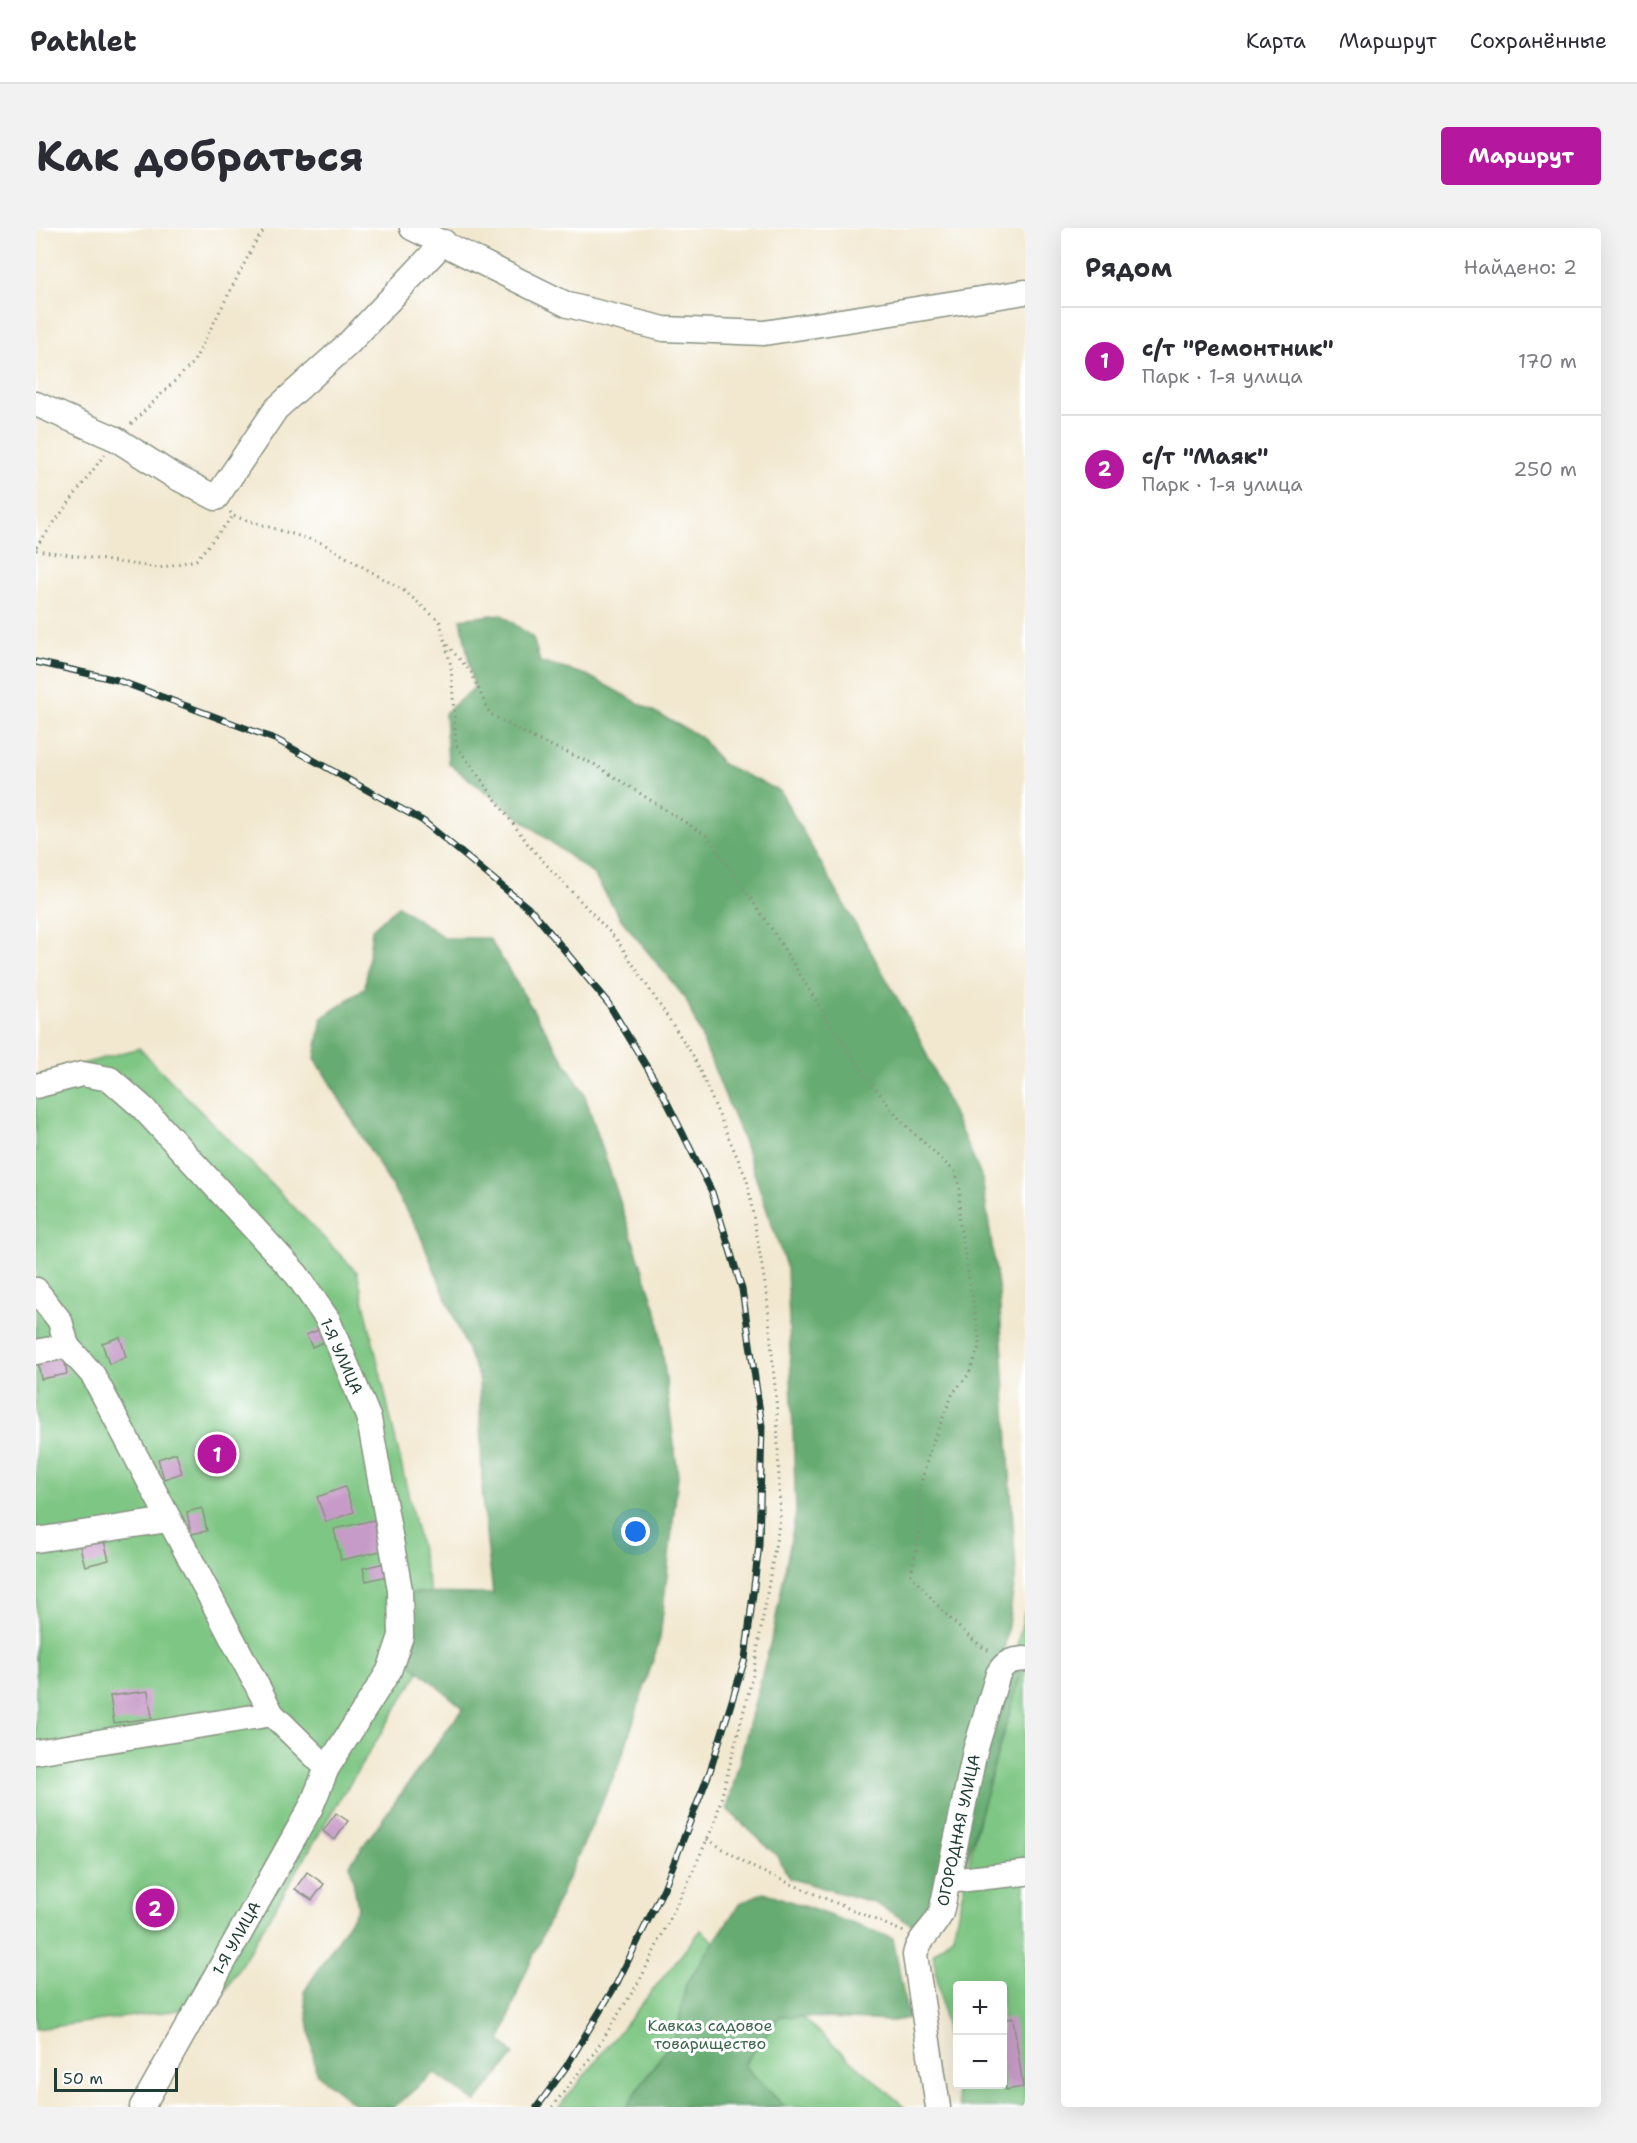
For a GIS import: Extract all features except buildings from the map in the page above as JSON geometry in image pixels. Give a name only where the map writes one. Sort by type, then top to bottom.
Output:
[{"type":"street","points":[[412,228],[568,305],[664,329],[764,333],[1025,292]]},
{"type":"street","points":[[36,404],[116,439],[172,475],[216,498],[276,409],[348,344],[444,242]]},
{"type":"street","name":"1-Я УЛИЦА","points":[[36,1086],[82,1074],[110,1079],[143,1108],[297,1275],[328,1320],[369,1419],[400,1590],[401,1636],[389,1671],[327,1768],[310,1807],[142,2107]]},
{"type":"street","points":[[36,1290],[60,1322],[67,1346],[93,1376],[272,1714],[327,1768]]},
{"type":"street","points":[[36,1352],[67,1346]]},
{"type":"street","points":[[36,1540],[168,1520]]},
{"type":"street","name":"ОГОРОДНАЯ УЛИЦА","points":[[938,2107],[915,1955],[917,1944],[937,1922],[948,1881],[975,1751],[999,1674],[1003,1665],[1018,1660]]},
{"type":"street","points":[[36,1752],[272,1714]]},
{"type":"street","points":[[948,1881],[1025,1873]]},
{"type":"path","points":[[233,516],[195,560],[159,568],[36,549],[116,439],[193,363],[256,241],[266,228]]},
{"type":"path","points":[[216,498],[233,516],[322,543],[406,592],[440,622],[452,666],[456,746],[530,847],[617,940],[694,1057],[747,1180],[767,1294],[777,1411],[780,1518],[753,1675],[715,1822],[640,1980],[594,2053],[552,2107]]},
{"type":"path","points":[[446,644],[471,672],[490,714],[535,738],[594,764],[708,837],[773,931],[865,1075],[901,1121],[956,1173],[960,1189],[959,1219],[980,1344],[969,1374],[952,1394],[929,1452],[919,1492],[921,1525],[911,1575],[951,1618],[984,1648],[1018,1660]]},
{"type":"path","points":[[707,1839],[756,1869],[922,1939]]},
{"type":"green space","points":[[501,614],[533,638],[540,662],[587,675],[701,737],[722,764],[780,791],[917,1033],[982,1178],[999,1293],[1016,1573],[1003,1657],[1021,1674],[962,1875],[920,1929],[875,1903],[789,1878],[778,1857],[727,1809],[773,1633],[796,1513],[787,1269],[743,1140],[686,999],[621,919],[594,875],[448,763],[445,713],[474,688],[461,619]]},
{"type":"green space","points":[[398,906],[445,938],[489,938],[584,1093],[658,1316],[678,1476],[660,1638],[621,1760],[521,1983],[501,2040],[514,2055],[476,2102],[434,2073],[394,2107],[358,2107],[316,2073],[304,1992],[358,1908],[350,1864],[463,1708],[405,1659],[409,1593],[493,1594],[483,1508],[479,1378],[418,1230],[315,1058],[322,1018],[365,988],[372,929]]},
{"type":"green space","points":[[139,1048],[357,1272],[441,1637],[332,1812],[217,2005],[36,2029],[36,1077]]},
{"type":"green space","points":[[1025,1610],[1025,2107],[959,2107],[956,2089],[1007,2089],[1007,1981],[953,1981],[953,2072],[933,1954],[953,1935]]},
{"type":"green space","points":[[764,1892],[893,1938],[908,2018],[894,2021],[780,2016],[744,2065],[785,2107],[626,2107],[677,2033],[686,1984],[740,1903]]},
{"type":"green space","name":"Кавказ садовое товарищество","points":[[701,1930],[905,2107],[559,2107]]},
{"type":"railway","points":[[36,662],[117,680],[277,740],[423,821],[533,912],[608,1003],[662,1092],[712,1192],[742,1289],[762,1426],[759,1545],[745,1659],[710,1771],[664,1888],[617,1983],[566,2067],[537,2107]]},
{"type":"place","name":"с/т \"Ремонтник\"","points":[[217,1454]]},
{"type":"place","name":"с/т \"Маяк\"","points":[[155,1908]]}]
